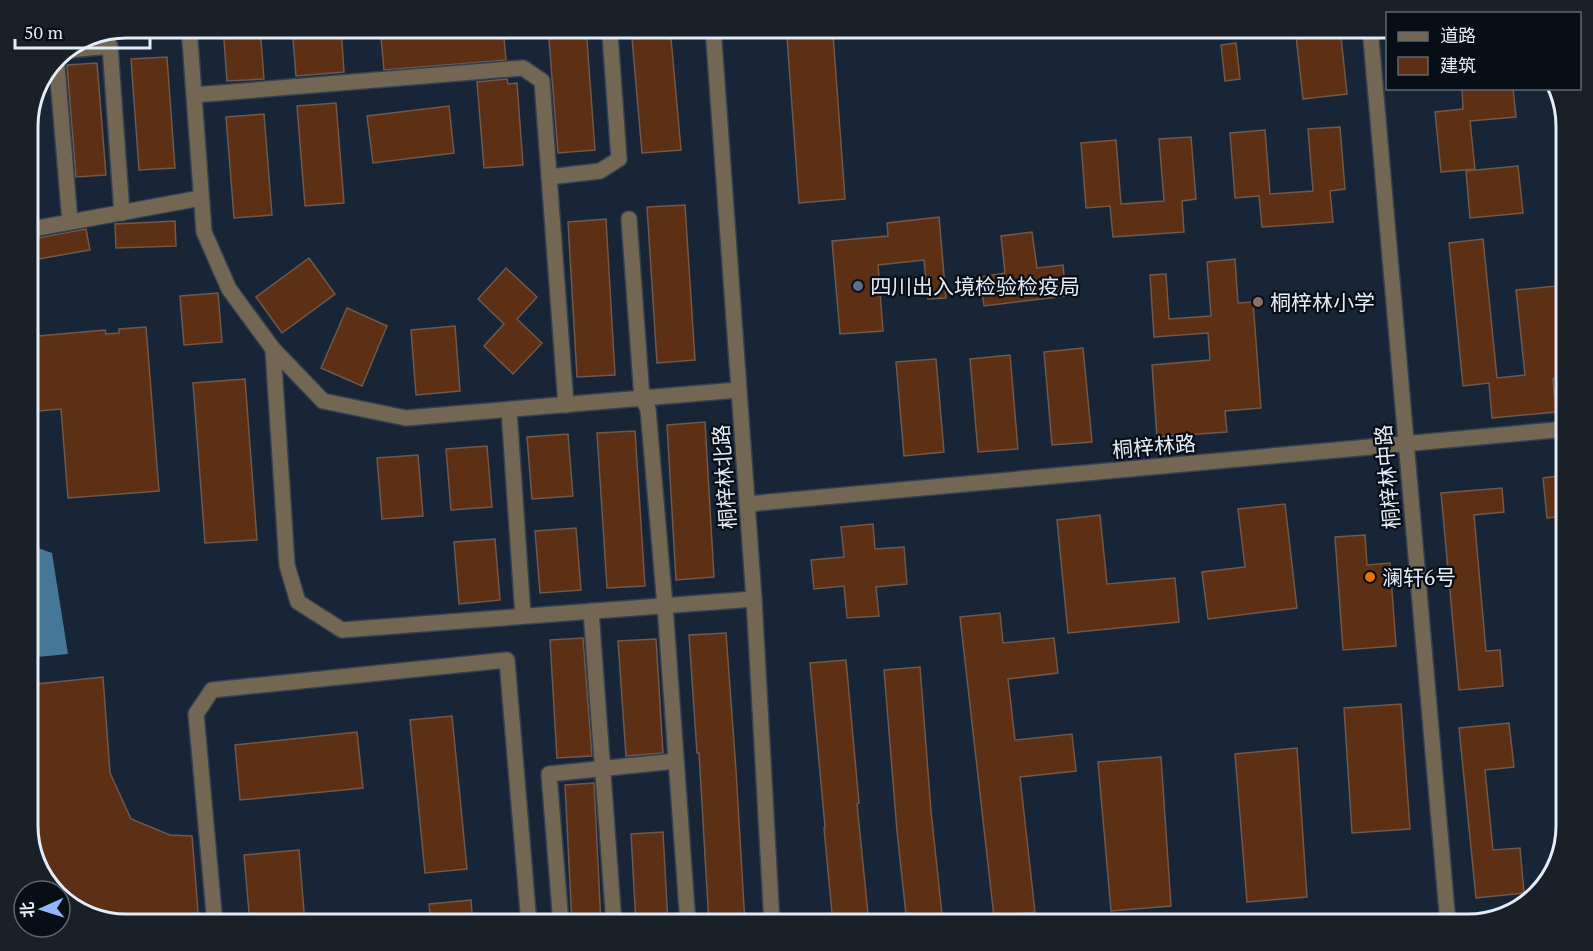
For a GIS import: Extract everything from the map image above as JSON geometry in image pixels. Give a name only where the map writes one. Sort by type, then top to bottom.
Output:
[{"type":"street","points":[[190,38],[204,232],[229,289],[273,350],[323,401],[405,418],[738,390]]},
{"type":"street","points":[[549,177],[600,171],[619,159],[610,38]]},
{"type":"street","name":"桐梓林北路","points":[[714,38],[754,599],[771,914]]},
{"type":"street","name":"桐梓林中路","points":[[1371,38],[1447,914]]},
{"type":"street","points":[[83,49],[110,46],[122,213]]},
{"type":"street","points":[[194,95],[523,68],[542,81],[566,405]]},
{"type":"street","points":[[57,70],[70,222]]},
{"type":"street","points":[[38,228],[201,198]]},
{"type":"street","points":[[629,219],[642,398],[648,410],[665,606],[687,914]]},
{"type":"street","points":[[273,350],[287,565],[298,602],[342,630],[754,599]]},
{"type":"street","points":[[509,410],[523,616]]},
{"type":"street","name":"桐梓林路","points":[[747,504],[1555,430]]},
{"type":"street","points":[[591,611],[613,914]]},
{"type":"street","points":[[214,914],[196,714],[212,690],[507,660],[528,914]]},
{"type":"street","points":[[560,914],[549,774],[676,761]]},
{"type":"water","points":[[38,548],[52,553],[68,654],[38,657]]},
{"type":"building","points":[[224,38],[261,38],[264,79],[227,81]]},
{"type":"building","points":[[293,38],[342,38],[344,72],[296,76]]},
{"type":"building","points":[[381,38],[504,38],[506,60],[384,70]]},
{"type":"building","points":[[549,38],[587,38],[595,150],[558,153]]},
{"type":"building","points":[[632,38],[671,38],[681,150],[642,153]]},
{"type":"building","points":[[787,38],[833,38],[845,199],[799,203]]},
{"type":"building","points":[[1296,38],[1341,38],[1347,94],[1303,99]]},
{"type":"building","points":[[1236,43],[1240,79],[1225,81],[1221,45]]},
{"type":"building","points":[[167,57],[175,168],[139,170],[131,59]]},
{"type":"building","points":[[97,63],[106,175],[76,177],[67,65]]},
{"type":"building","points":[[507,79],[508,84],[517,83],[523,165],[484,168],[477,82]]},
{"type":"building","points":[[1462,90],[1513,90],[1516,117],[1470,121],[1475,169],[1441,172],[1435,112],[1463,109]]},
{"type":"building","points":[[336,103],[344,203],[305,206],[297,106]]},
{"type":"building","points":[[449,106],[454,153],[373,163],[367,116]]},
{"type":"building","points":[[264,114],[272,215],[234,218],[226,117]]},
{"type":"building","points":[[1340,127],[1345,189],[1330,191],[1333,222],[1262,227],[1259,196],[1235,198],[1230,133],[1265,130],[1270,194],[1313,191],[1308,129]]},
{"type":"building","points":[[1191,137],[1196,199],[1182,201],[1184,232],[1113,237],[1110,206],[1086,208],[1081,143],[1116,140],[1121,204],[1164,201],[1159,139]]},
{"type":"building","points":[[1518,166],[1523,213],[1470,218],[1466,171]]},
{"type":"building","points":[[685,205],[695,360],[657,363],[647,207]]},
{"type":"building","points":[[939,217],[946,298],[928,299],[924,260],[878,265],[883,331],[840,334],[832,241],[888,236],[887,223]]},
{"type":"building","points":[[606,219],[615,375],[577,377],[568,222]]},
{"type":"building","points":[[175,221],[176,246],[116,248],[115,224]]},
{"type":"building","points":[[86,229],[90,250],[38,259],[38,238]]},
{"type":"building","points":[[1032,232],[1037,268],[1063,265],[1066,296],[984,306],[980,277],[1005,273],[1001,236]]},
{"type":"building","points":[[1483,239],[1497,378],[1525,375],[1516,290],[1555,286],[1555,379],[1553,379],[1555,412],[1492,418],[1489,383],[1463,386],[1449,243]]},
{"type":"building","points":[[309,258],[335,294],[282,333],[256,297]]},
{"type":"building","points":[[1235,259],[1238,303],[1253,302],[1261,408],[1225,411],[1227,432],[1157,437],[1152,365],[1210,360],[1208,333],[1154,337],[1150,275],[1166,274],[1169,319],[1211,316],[1207,262]]},
{"type":"building","points":[[506,268],[537,297],[517,319],[542,343],[513,374],[484,346],[504,324],[478,299]]},
{"type":"building","points":[[218,293],[222,342],[184,345],[180,296]]},
{"type":"building","points":[[347,308],[387,326],[362,386],[321,368]]},
{"type":"building","points":[[455,326],[460,391],[416,395],[411,330]]},
{"type":"building","points":[[146,327],[159,491],[68,498],[61,409],[38,411],[38,336],[105,330],[106,334],[119,333],[119,329]]},
{"type":"building","points":[[1083,348],[1092,442],[1052,445],[1044,352]]},
{"type":"building","points":[[1010,355],[1018,449],[978,452],[970,359]]},
{"type":"building","points":[[936,359],[944,452],[904,456],[896,362]]},
{"type":"building","points":[[245,379],[257,540],[205,543],[193,383]]},
{"type":"building","points":[[705,422],[714,577],[676,580],[667,425]]},
{"type":"building","points":[[635,431],[645,586],[607,588],[597,433]]},
{"type":"building","points":[[568,434],[573,496],[532,499],[527,437]]},
{"type":"building","points":[[487,446],[492,507],[451,510],[446,449]]},
{"type":"building","points":[[418,455],[423,516],[382,519],[377,458]]},
{"type":"building","points":[[1556,476],[1556,517],[1547,518],[1543,478]]},
{"type":"building","points":[[1502,488],[1504,512],[1474,515],[1486,651],[1500,650],[1503,686],[1459,690],[1441,493]]},
{"type":"building","points":[[1285,504],[1297,608],[1208,619],[1202,572],[1245,567],[1238,509]]},
{"type":"building","points":[[1100,515],[1107,584],[1175,578],[1179,622],[1068,633],[1057,520]]},
{"type":"building","points":[[873,524],[875,549],[904,547],[907,584],[876,587],[879,616],[847,618],[844,586],[814,589],[811,560],[844,557],[841,527]]},
{"type":"building","points":[[576,528],[581,590],[540,593],[535,531]]},
{"type":"building","points":[[1365,535],[1367,565],[1390,563],[1396,646],[1343,650],[1335,537]]},
{"type":"building","points":[[495,539],[500,600],[459,604],[454,542]]},
{"type":"building","points":[[1000,613],[1003,643],[1054,638],[1058,673],[1008,679],[1015,740],[1072,734],[1076,771],[1020,777],[1035,912],[994,914],[960,617]]},
{"type":"building","points":[[726,633],[744,914],[708,914],[689,635]]},
{"type":"building","points":[[583,638],[592,756],[557,758],[550,640]]},
{"type":"building","points":[[656,639],[663,753],[626,756],[618,641]]},
{"type":"building","points":[[846,660],[868,914],[832,914],[810,663]]},
{"type":"building","points":[[920,667],[942,914],[906,914],[884,670]]},
{"type":"building","points":[[103,677],[110,773],[131,819],[170,835],[192,836],[198,914],[114,913],[102,911],[81,902],[72,895],[72,879],[56,879],[49,870],[40,849],[38,684]]},
{"type":"building","points":[[1401,704],[1410,829],[1352,833],[1344,708]]},
{"type":"building","points":[[452,716],[467,869],[425,873],[410,720]]},
{"type":"building","points":[[1509,723],[1514,767],[1485,770],[1493,850],[1520,848],[1524,893],[1476,898],[1459,728]]},
{"type":"building","points":[[357,732],[363,788],[240,800],[235,745]]},
{"type":"building","points":[[1297,748],[1307,897],[1247,902],[1235,754]]},
{"type":"building","points":[[1161,757],[1171,906],[1111,911],[1098,762]]},
{"type":"building","points":[[594,783],[601,914],[571,914],[565,785]]},
{"type":"building","points":[[663,832],[667,914],[635,914],[631,834]]},
{"type":"building","points":[[299,850],[304,914],[249,914],[244,855]]},
{"type":"building","points":[[471,900],[472,914],[430,914],[429,904]]},
{"type":"place","name":"四川出入境检验检疫局","points":[[858,286]]},
{"type":"place","name":"桐梓林小学","points":[[1258,302]]},
{"type":"place","name":"澜轩6号","points":[[1370,577]]}]
